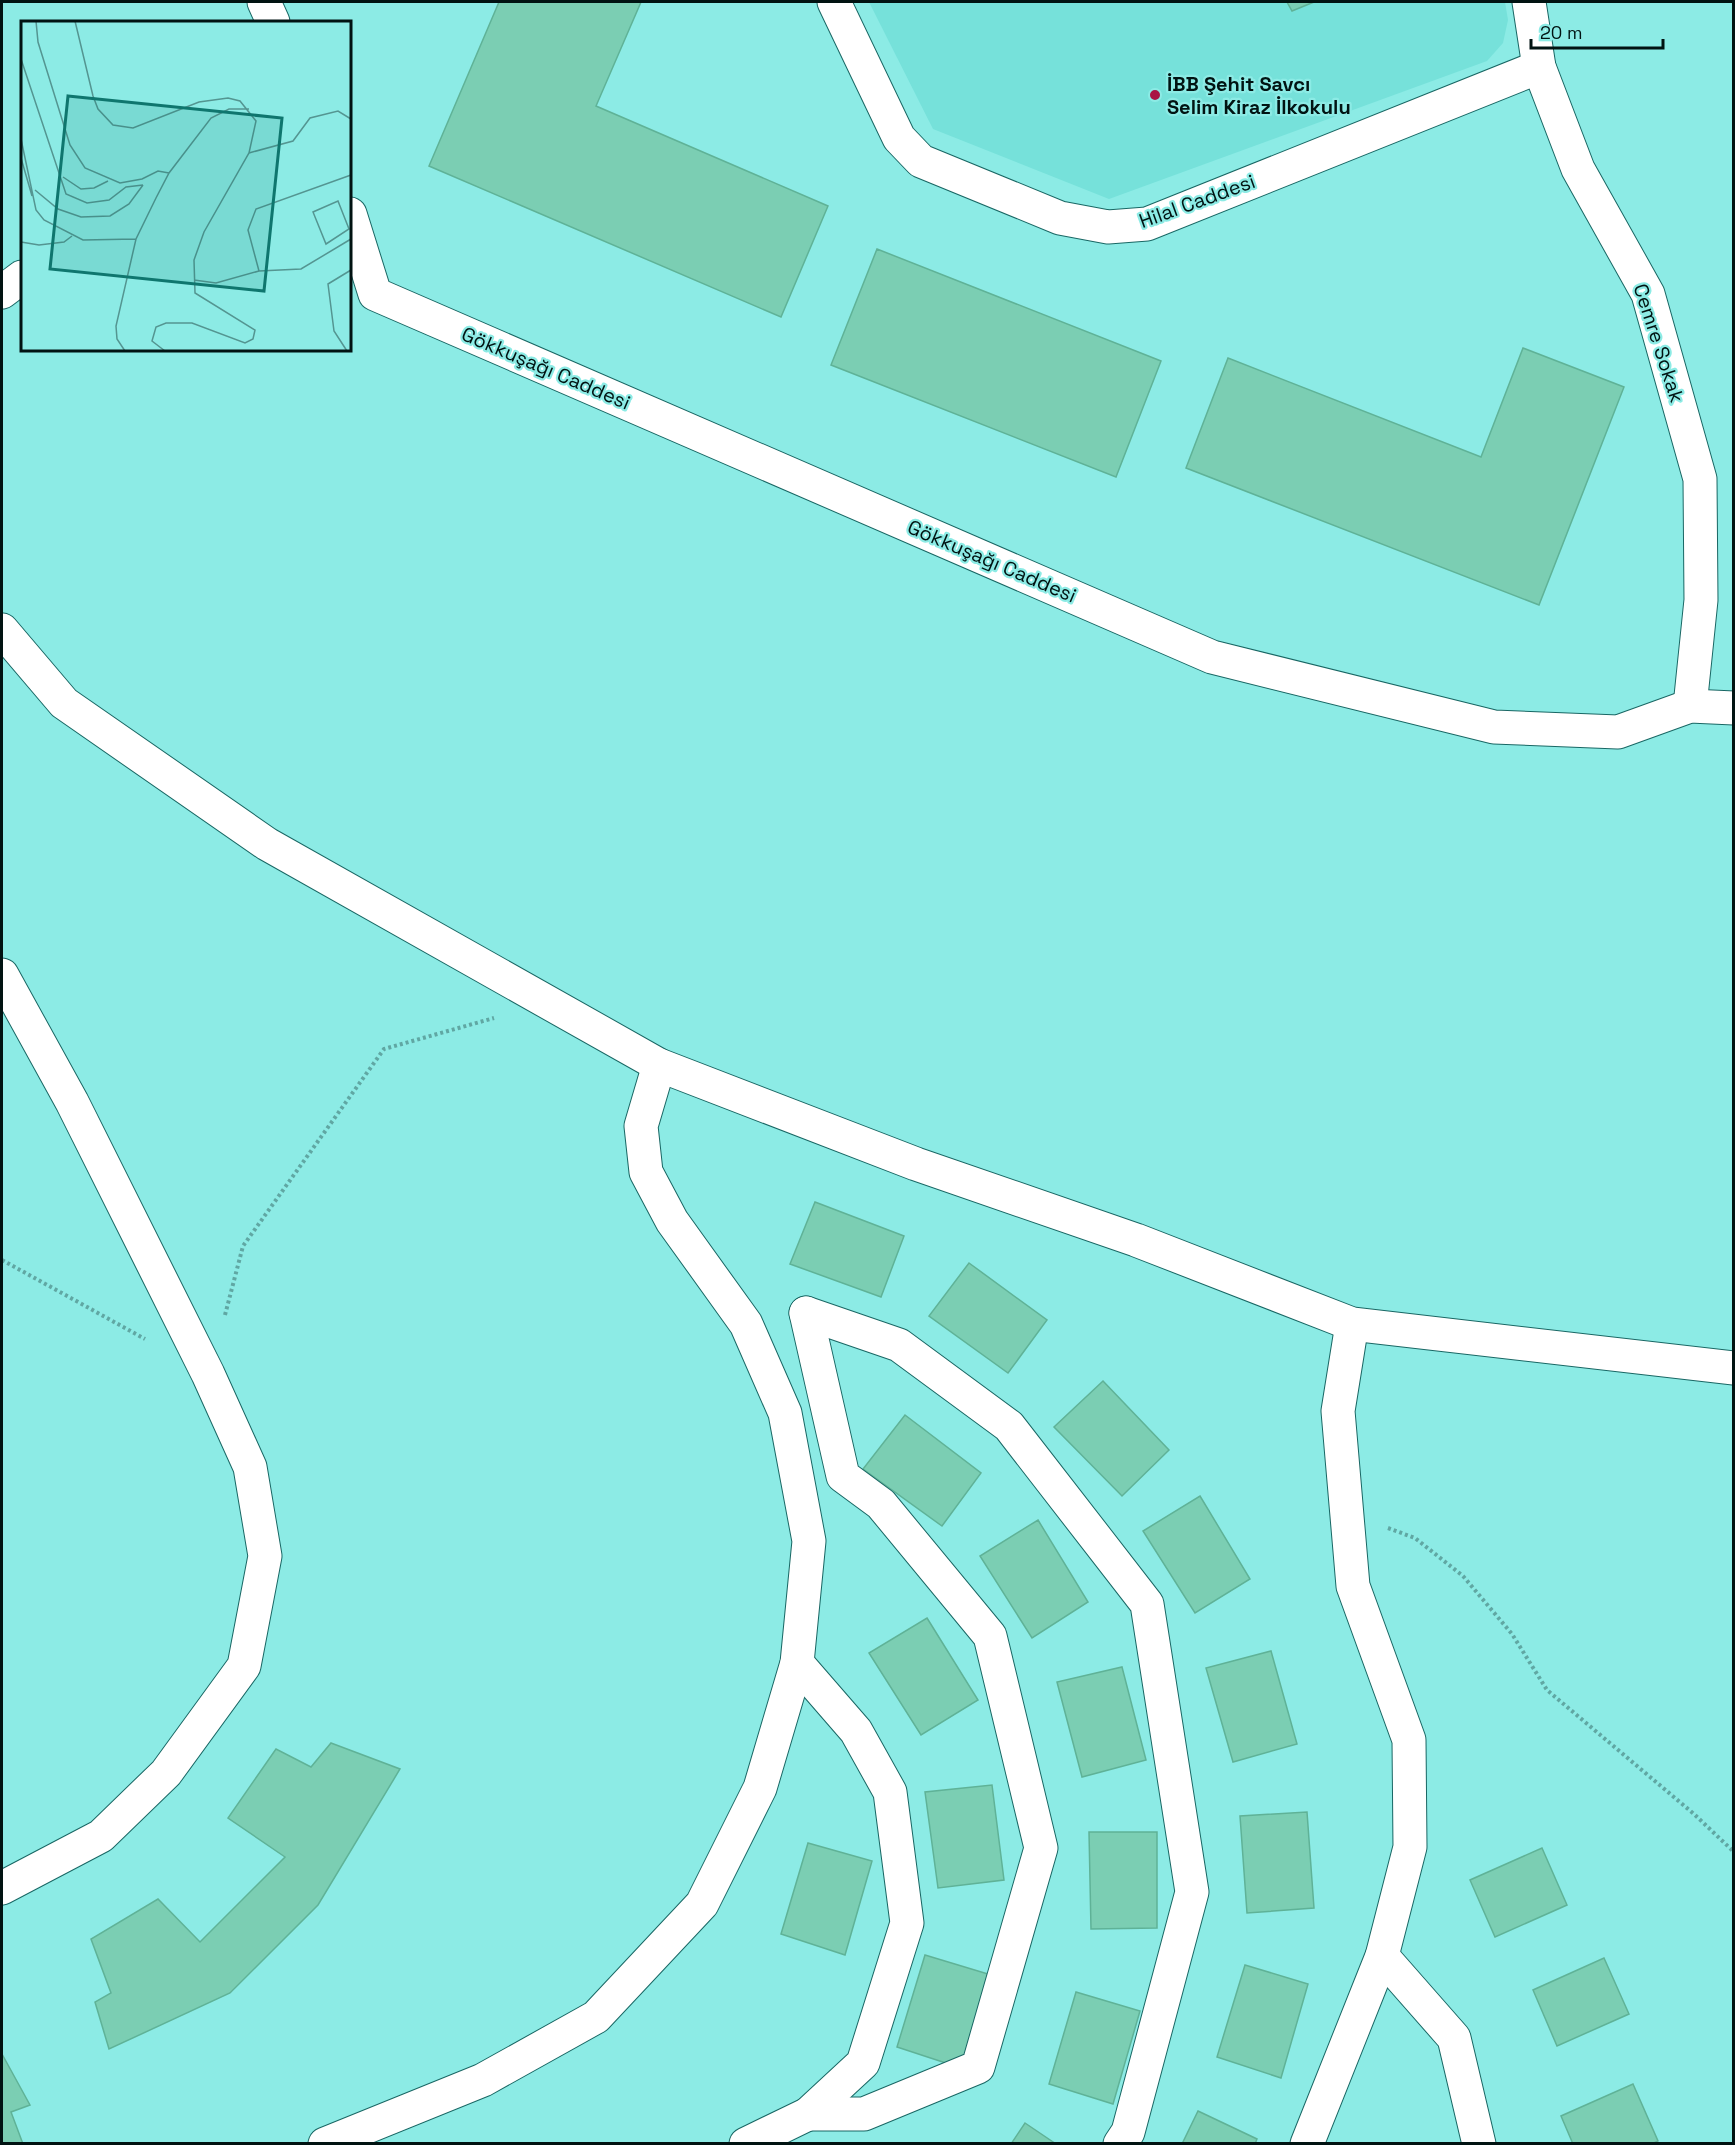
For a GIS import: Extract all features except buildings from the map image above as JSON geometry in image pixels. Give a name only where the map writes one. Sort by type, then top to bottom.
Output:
[{"type":"street","points":[[264,2],[273,21]]},
{"type":"street","name":"Hilal Caddesi","points":[[834,2],[899,138],[921,160],[1060,218],[1108,227],[1147,224],[1539,67]]},
{"type":"street","name":"Cemre Sokak","points":[[1529,2],[1539,67],[1578,169],[1648,294],[1700,479],[1701,600],[1690,706]]},
{"type":"street","name":"Gökkuşağı Caddesi","points":[[354,225],[362,290],[1212,657],[1494,727],[1618,732],[1690,706]]},
{"type":"street","points":[[2,291],[21,279]]},
{"type":"street","points":[[2,630],[64,704],[267,843],[659,1065],[916,1164],[1136,1240],[1352,1324],[1734,1368]]},
{"type":"street","points":[[1690,706],[1734,708]]},
{"type":"street","points":[[2,975],[72,1102],[208,1374],[250,1467],[265,1556],[244,1666],[166,1773],[101,1836],[2,1887]]},
{"type":"street","points":[[325,2144],[483,2080],[596,2017],[702,1904],[760,1788],[797,1664],[809,1541],[785,1413],[747,1324],[672,1221],[646,1173],[641,1126],[659,1065]]},
{"type":"street","points":[[808,2114],[864,2114],[978,2067],[1041,1848],[990,1636],[881,1504],[843,1476],[806,1312],[899,1345],[1009,1426],[1147,1604],[1191,1892],[1128,2132],[1120,2144]]},
{"type":"street","points":[[1307,2144],[1382,1956],[1410,1847],[1409,1740],[1353,1586],[1338,1411],[1352,1324]]},
{"type":"street","points":[[746,2144],[808,2114],[863,2063],[907,1923],[890,1792],[856,1731],[797,1664]]},
{"type":"street","points":[[1382,1956],[1454,2038],[1479,2144]]},
{"type":"path","points":[[208,1374],[243,1246],[384,1049],[550,1002]]},
{"type":"path","points":[[2,1260],[146,1340]]},
{"type":"path","points":[[1346,1511],[1415,1538],[1463,1576],[1512,1634],[1547,1690],[1694,1814],[1734,1852]]},
{"type":"shaded area","name":"İBB Şehit Savcı Selim Kiraz İlkokulu","points":[[869,2],[1505,2],[1508,20],[1503,43],[1487,61],[1109,199],[933,129]]},
{"type":"place","name":"İBB Şehit Savcı Selim Kiraz İlkokulu","points":[[1155,95]]}]
